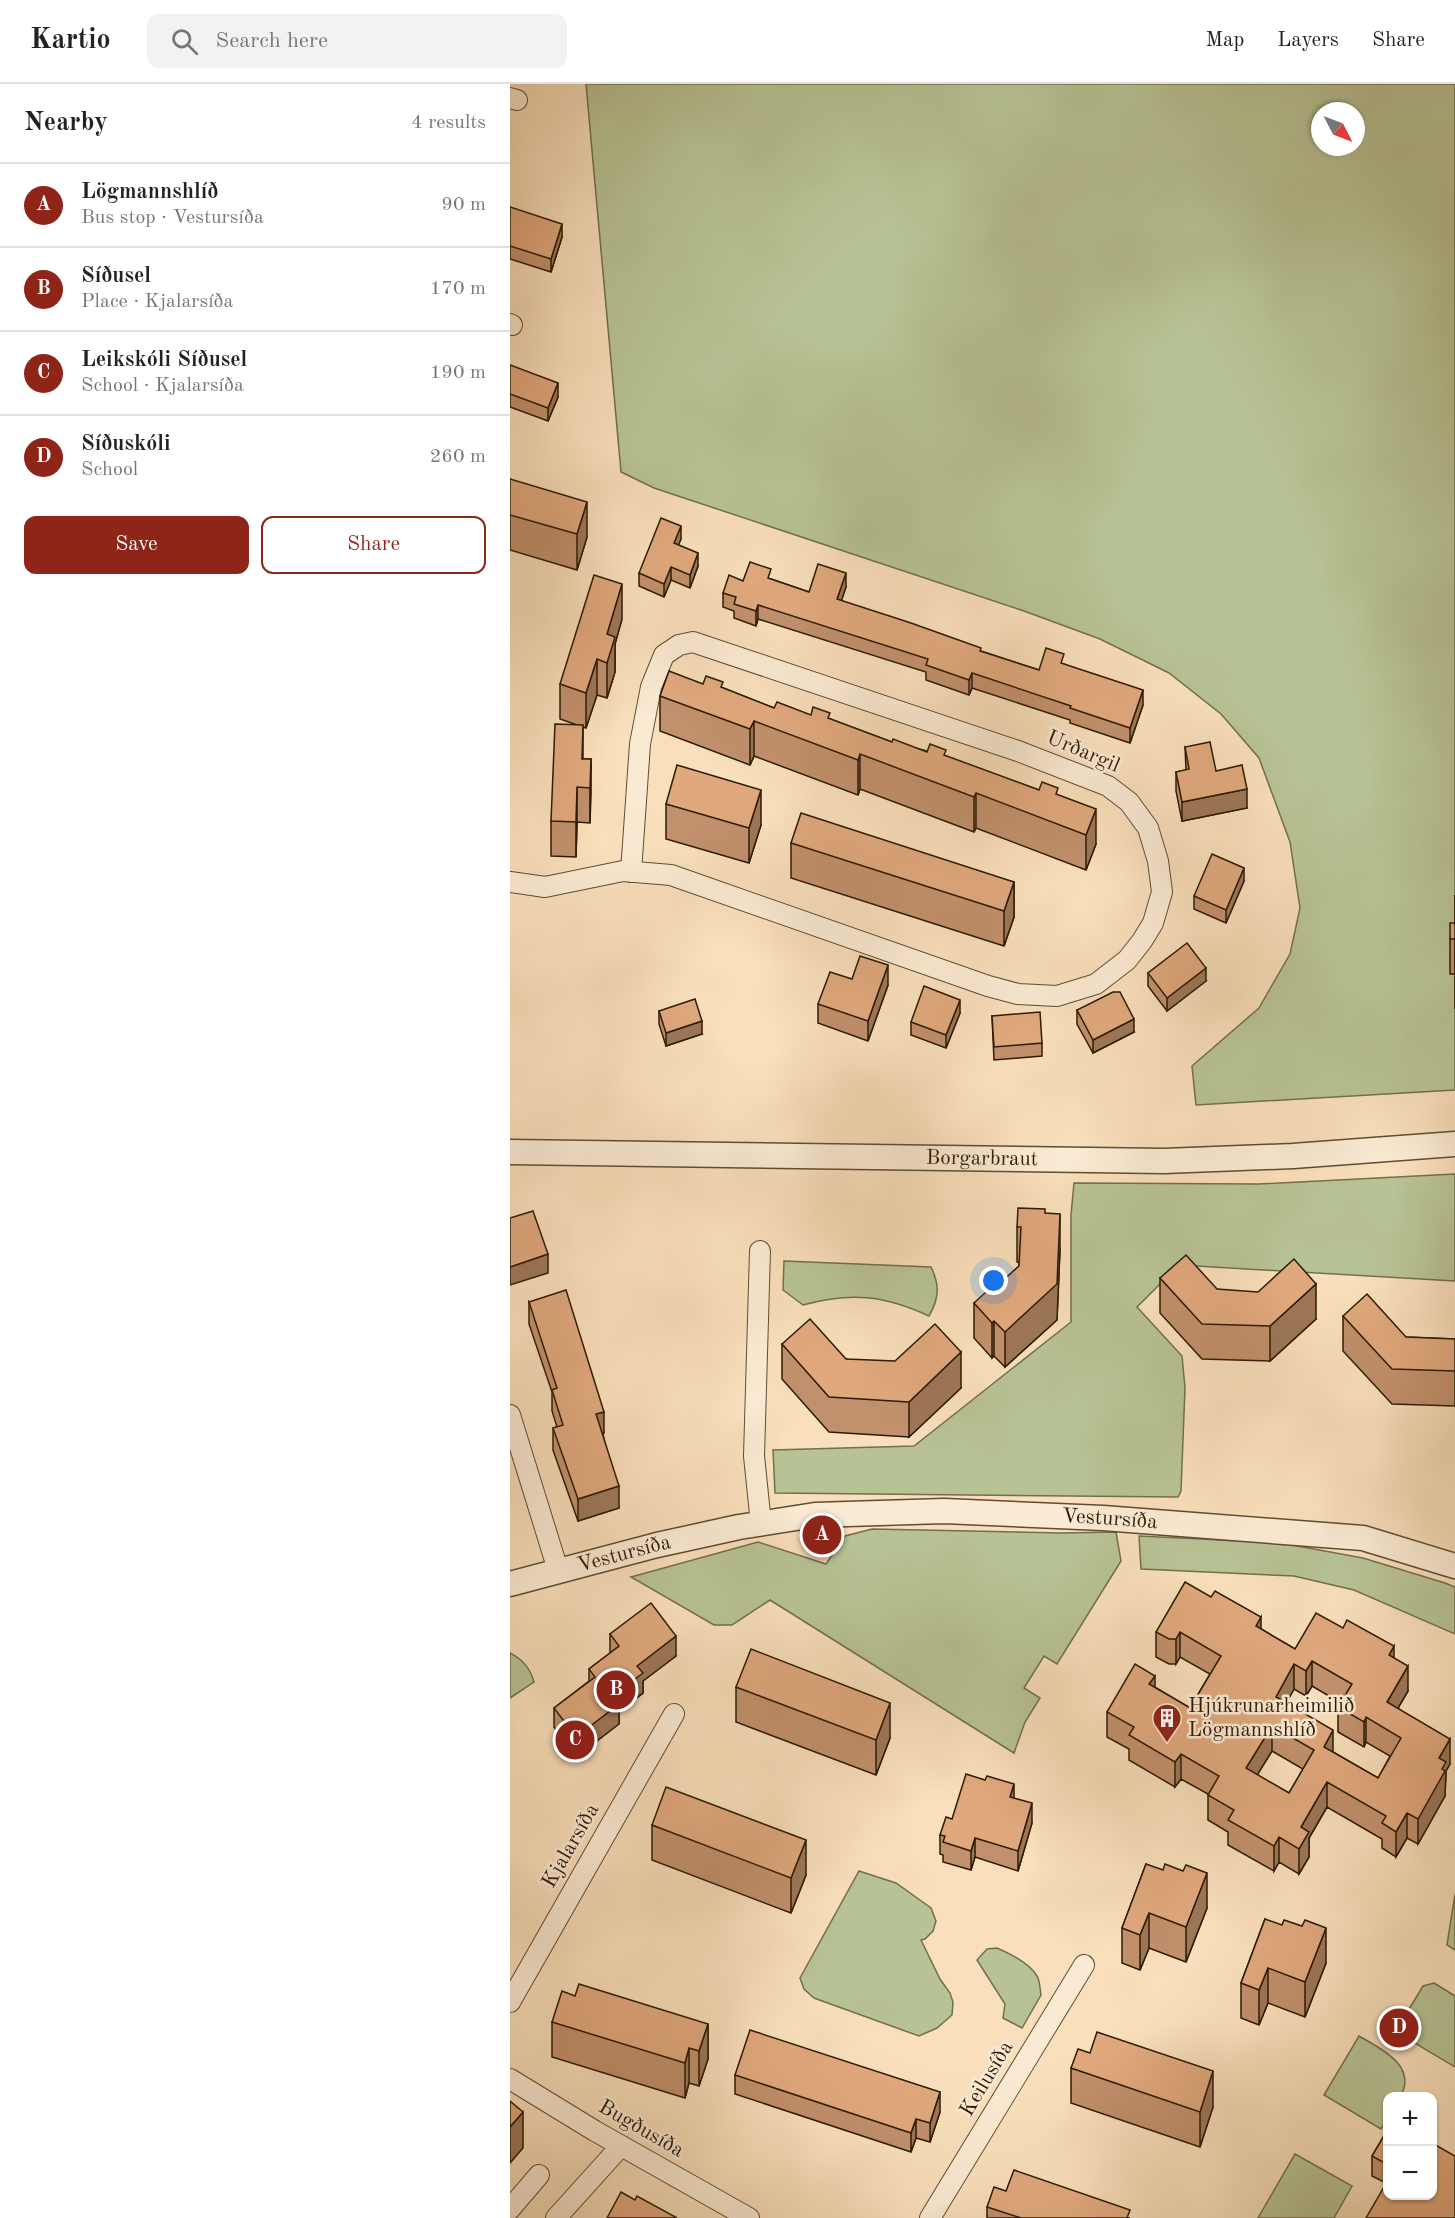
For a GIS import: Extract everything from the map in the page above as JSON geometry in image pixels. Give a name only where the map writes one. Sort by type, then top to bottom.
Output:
[{"type":"street","name":"Urðargil","points":[[510,882],[545,887],[623,871],[631,872],[671,875],[988,986],[1018,994],[1042,996],[1057,996],[1096,984],[1127,960],[1153,923],[1162,892],[1158,861],[1148,828],[1129,802],[1108,786],[1018,751],[693,642],[679,645],[664,655],[651,687],[640,744],[631,872]]},
{"type":"street","name":"Borgarbraut","points":[[510,1152],[1164,1161],[1293,1156],[1455,1144]]},
{"type":"street","points":[[760,1251],[754,1455],[761,1524]]},
{"type":"street","name":"Vestursíða","points":[[510,1415],[558,1570]]},
{"type":"street","name":"Vestursíða","points":[[510,1584],[657,1545],[761,1524],[815,1515],[944,1511],[1112,1519],[1363,1538],[1455,1566]]},
{"type":"street","name":"Kjalarsíða","points":[[510,2002],[674,1714]]},
{"type":"street","name":"Keilusíða","points":[[930,2218],[1084,1965]]},
{"type":"street","name":"Bugðusíða","points":[[510,2079],[621,2146],[749,2218]]},
{"type":"street","points":[[556,2218],[621,2146]]},
{"type":"street","points":[[510,2209],[539,2175]]},
{"type":"green space","points":[[586,84],[1455,84],[1455,1090],[1196,1105],[1192,1066],[1259,1008],[1290,954],[1300,908],[1290,842],[1259,758],[1221,714],[1169,673],[1100,639],[1024,611],[654,488],[621,472]]},
{"type":"green space","points":[[1455,1174],[1455,1281],[1179,1265],[1137,1307],[1182,1356],[1185,1388],[1181,1491],[1178,1497],[775,1493],[773,1450],[914,1446],[1071,1322],[1071,1215],[1074,1183],[1259,1184]]},
{"type":"green space","points":[[784,1261],[931,1267],[937,1286],[935,1304],[929,1316],[897,1304],[867,1298],[836,1298],[803,1305],[783,1290]]},
{"type":"green space","points":[[872,1529],[1116,1532],[1121,1561],[1057,1664],[1044,1656],[1024,1688],[1040,1698],[1025,1722],[1014,1753],[770,1600],[732,1625],[714,1625],[631,1577],[758,1542],[826,1564],[845,1536]]},
{"type":"green space","points":[[1139,1536],[1281,1543],[1363,1558],[1445,1583],[1455,1587],[1455,1634],[1354,1590],[1294,1576],[1141,1569]]},
{"type":"green space","points":[[510,1653],[525,1665],[534,1682],[510,1698]]},
{"type":"green space","points":[[859,1871],[896,1883],[931,1908],[936,1921],[933,1931],[921,1940],[940,1979],[950,1993],[953,2002],[952,2015],[937,2028],[919,2036],[814,1998],[804,1989],[800,1978]]},
{"type":"green space","points":[[1455,1894],[1455,1950],[1447,1945]]},
{"type":"green space","points":[[997,1948],[1025,1963],[1034,1971],[1039,1980],[1041,1995],[1022,2028],[1003,2018],[1005,2004],[977,1960],[987,1949]]},
{"type":"green space","points":[[1434,1983],[1455,1996],[1455,2067],[1403,2036],[1400,2024],[1423,1986]]},
{"type":"green space","points":[[1359,2036],[1394,2059],[1404,2075],[1405,2085],[1402,2092],[1383,2092],[1383,2126],[1381,2129],[1324,2095]]},
{"type":"green space","points":[[1295,2154],[1352,2186],[1334,2218],[1258,2218]]},
{"type":"building","points":[[510,207],[562,224],[551,259],[510,246]]},
{"type":"building","points":[[510,365],[558,383],[548,408],[510,394]]},
{"type":"building","points":[[510,479],[587,502],[577,534],[510,515]]},
{"type":"building","points":[[661,518],[681,526],[674,543],[698,553],[690,575],[671,567],[664,584],[639,573]]},
{"type":"building","points":[[750,562],[771,569],[768,578],[809,592],[818,564],[846,573],[837,599],[911,623],[981,648],[980,651],[1039,670],[1046,648],[1064,654],[1061,663],[1143,690],[1130,728],[972,673],[969,680],[926,665],[928,659],[758,605],[756,611],[734,604],[736,597],[723,593],[729,575],[743,581]]},
{"type":"building","points":[[594,575],[622,584],[607,634],[615,637],[607,663],[597,659],[586,693],[560,684]]},
{"type":"building","points":[[669,671],[703,684],[706,676],[723,682],[721,687],[774,708],[777,702],[811,715],[813,707],[830,713],[828,718],[892,742],[893,739],[927,752],[930,744],[946,750],[944,755],[1039,790],[1042,782],[1058,788],[1056,794],[1096,809],[1086,835],[976,793],[974,797],[860,754],[858,760],[754,721],[750,729],[660,696]]},
{"type":"building","points":[[555,724],[583,725],[582,759],[591,759],[590,788],[577,787],[576,822],[551,821]]},
{"type":"building","points":[[1210,742],[1216,771],[1242,765],[1247,789],[1182,802],[1176,772],[1189,769],[1185,747]]},
{"type":"building","points":[[677,765],[761,790],[749,828],[666,804]]},
{"type":"building","points":[[801,813],[1014,882],[1004,911],[791,843]]},
{"type":"building","points":[[1212,854],[1244,868],[1226,910],[1194,896]]},
{"type":"building","points":[[1450,923],[1455,923],[1455,939],[1450,939]]},
{"type":"building","points":[[1187,943],[1206,968],[1167,998],[1148,973]]},
{"type":"building","points":[[860,956],[888,965],[868,1021],[818,1004],[830,972],[852,979]]},
{"type":"building","points":[[924,986],[960,1000],[946,1035],[911,1022]]},
{"type":"building","points":[[1113,992],[1120,992],[1134,1019],[1093,1040],[1077,1010]]},
{"type":"building","points":[[695,999],[702,1021],[666,1033],[659,1011]]},
{"type":"building","points":[[1040,1012],[1042,1043],[994,1047],[992,1016]]},
{"type":"building","points":[[1018,1208],[1045,1209],[1045,1213],[1060,1214],[1057,1284],[1005,1332],[994,1321],[992,1323],[974,1303],[987,1291],[989,1293],[1019,1266],[1021,1227],[1017,1227]]},
{"type":"building","points":[[533,1211],[548,1254],[510,1267],[510,1218]]},
{"type":"building","points":[[1186,1255],[1217,1289],[1258,1292],[1294,1259],[1316,1284],[1270,1326],[1202,1324],[1160,1278]]},
{"type":"building","points":[[566,1290],[604,1412],[596,1414],[619,1486],[578,1499],[553,1428],[563,1425],[552,1390],[557,1388],[529,1302]]},
{"type":"building","points":[[1367,1294],[1406,1337],[1455,1339],[1455,1371],[1392,1369],[1343,1316]]},
{"type":"building","points":[[810,1319],[846,1359],[895,1361],[935,1324],[961,1352],[909,1402],[829,1397],[782,1344]]},
{"type":"building","points":[[1185,1582],[1211,1597],[1215,1591],[1261,1617],[1256,1626],[1295,1649],[1316,1613],[1343,1628],[1347,1620],[1394,1646],[1389,1655],[1408,1666],[1387,1702],[1450,1739],[1439,1758],[1446,1762],[1442,1769],[1445,1771],[1418,1819],[1407,1813],[1396,1832],[1382,1823],[1386,1816],[1327,1782],[1301,1827],[1309,1832],[1299,1849],[1279,1837],[1274,1846],[1228,1820],[1234,1810],[1208,1795],[1219,1776],[1181,1754],[1175,1762],[1129,1735],[1134,1727],[1107,1712],[1135,1664],[1155,1676],[1149,1684],[1190,1708],[1221,1656],[1180,1632],[1176,1639],[1169,1639],[1156,1632]],"holes":[[[1312,1661],[1352,1684],[1338,1707],[1364,1722],[1366,1717],[1401,1738],[1378,1778],[1324,1747],[1333,1730],[1276,1697],[1294,1664],[1306,1671]],[[1272,1726],[1314,1750],[1289,1793],[1246,1768]]]},
{"type":"building","points":[[651,1603],[676,1636],[637,1666],[643,1673],[613,1696],[619,1704],[576,1737],[554,1708],[595,1677],[589,1669],[619,1646],[610,1634]]},
{"type":"building","points":[[751,1649],[890,1703],[876,1740],[736,1687]]},
{"type":"building","points":[[966,1774],[985,1780],[987,1776],[1014,1784],[1010,1797],[1032,1803],[1018,1851],[975,1838],[971,1851],[943,1842],[945,1836],[940,1835],[946,1817],[952,1819]]},
{"type":"building","points":[[666,1787],[806,1840],[791,1878],[652,1825]]},
{"type":"building","points":[[1146,1864],[1163,1870],[1165,1864],[1183,1871],[1186,1865],[1207,1873],[1186,1927],[1149,1913],[1140,1935],[1122,1928]]},
{"type":"building","points":[[1265,1919],[1282,1925],[1284,1920],[1302,1926],[1305,1920],[1326,1928],[1305,1982],[1268,1968],[1259,1990],[1241,1983]]},
{"type":"building","points":[[579,1984],[708,2024],[699,2051],[689,2048],[685,2063],[552,2022],[562,1991],[575,1996]]},
{"type":"building","points":[[750,2030],[940,2092],[930,2123],[916,2119],[911,2133],[735,2075]]},
{"type":"building","points":[[1097,2032],[1213,2071],[1200,2112],[1071,2068],[1078,2049],[1090,2053]]},
{"type":"building","points":[[510,2101],[523,2112],[510,2127]]},
{"type":"building","points":[[1383,2137],[1383,2162],[1372,2156]]},
{"type":"building","points":[[1437,2146],[1455,2156],[1455,2218],[1366,2218],[1383,2189],[1383,2200],[1437,2200]]},
{"type":"building","points":[[1014,2170],[1130,2210],[1127,2218],[1021,2218],[987,2207],[994,2187],[1006,2191]]},
{"type":"building","points":[[621,2192],[635,2200],[637,2196],[677,2218],[607,2218]]},
{"type":"place","name":"Lögmannshlíð","points":[[822,1535]]},
{"type":"place","name":"Síðusel","points":[[616,1690]]},
{"type":"place","name":"Leikskóli Síðusel","points":[[575,1740]]},
{"type":"place","name":"Hjúkrunarheimilið Lögmannshlíð","points":[[1167,1744]]},
{"type":"place","name":"Síðuskóli","points":[[1399,2028]]}]
